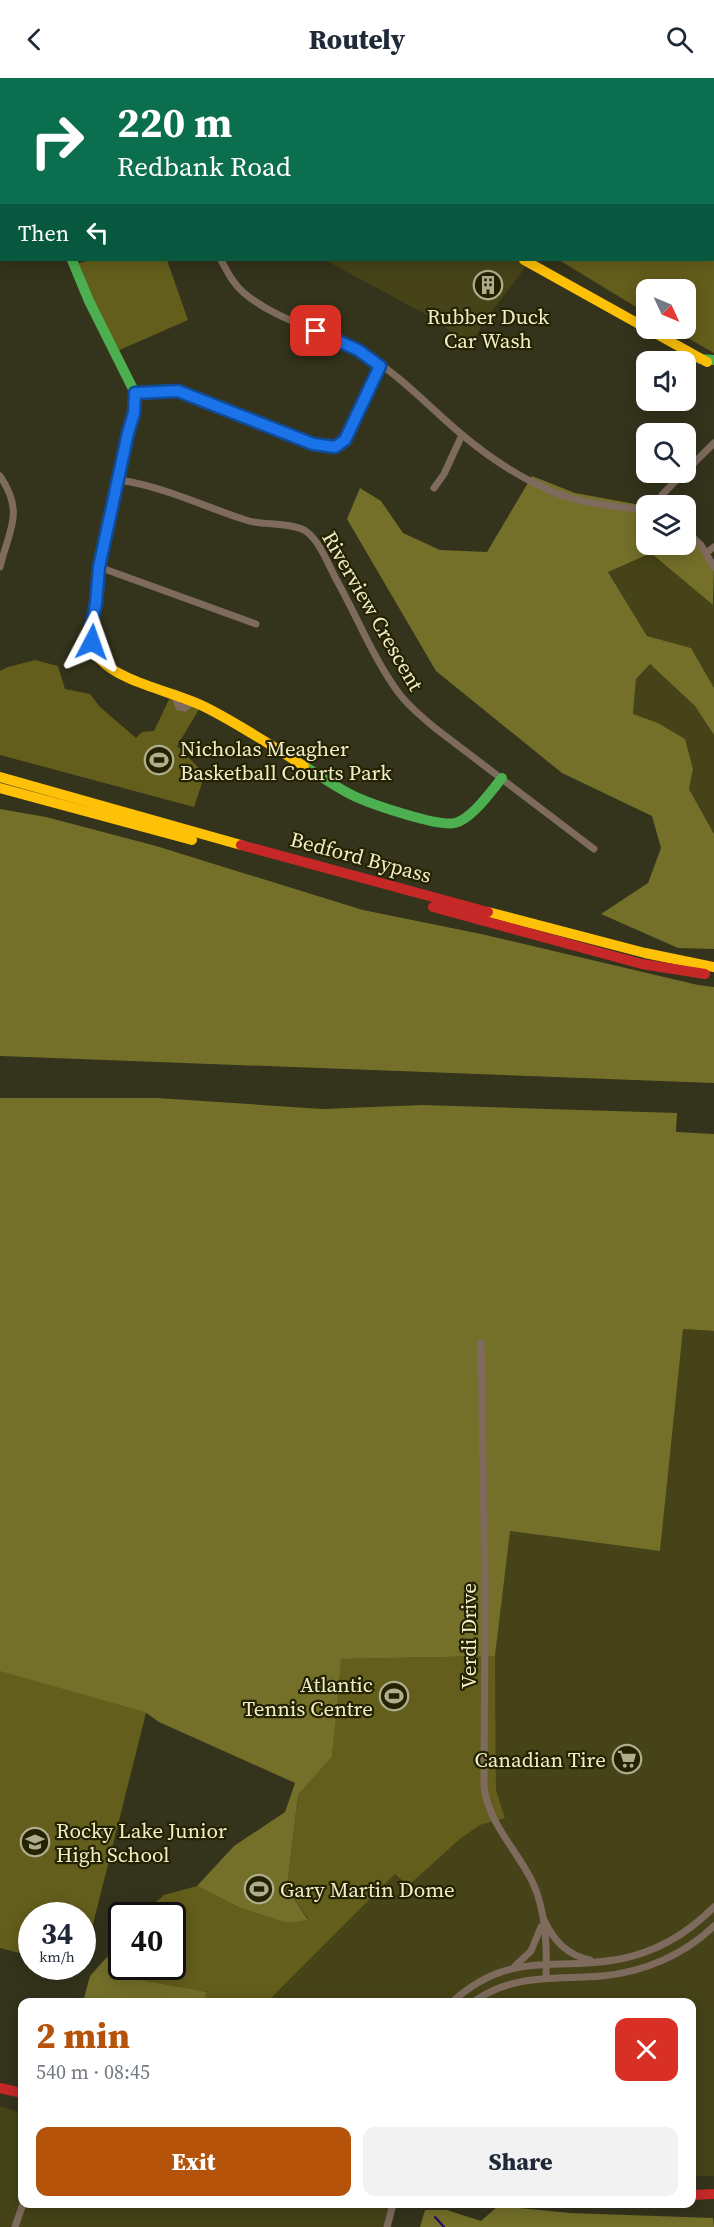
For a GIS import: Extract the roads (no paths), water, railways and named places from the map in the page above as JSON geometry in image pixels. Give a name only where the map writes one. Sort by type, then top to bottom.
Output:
[{"type":"main road","points":[[72,261],[89,301],[135,393],[134,413],[99,567],[96,603],[90,632],[101,660],[118,673],[230,720],[356,797],[388,808],[441,823],[456,823],[474,811],[502,778]]},
{"type":"main road","points":[[526,261],[714,366]]},
{"type":"main road","points":[[700,359],[714,360]]},
{"type":"main road","name":"Bedford Bypass","points":[[0,777],[439,899],[645,953],[692,964],[714,966]]},
{"type":"main road","name":"Bedford Bypass","points":[[0,788],[642,964],[687,973],[714,975]]},
{"type":"main road","points":[[0,2088],[18,2092]]},
{"type":"main road","points":[[696,2195],[714,2195]]},
{"type":"street","points":[[221,261],[243,293],[271,311],[358,350],[404,382],[462,435],[507,467],[551,491],[584,501],[636,509]]},
{"type":"street","points":[[135,393],[178,391],[313,444],[335,447],[345,440],[380,366]]},
{"type":"street","points":[[434,488],[444,474],[462,435]]},
{"type":"street","points":[[696,461],[714,443]]},
{"type":"street","points":[[0,477],[13,500],[15,511],[0,567]]},
{"type":"street","name":"Riverview Crescent","points":[[119,480],[177,493],[249,521],[298,527],[306,531],[313,538],[398,693],[435,728],[594,849]]},
{"type":"street","points":[[662,495],[674,483]]},
{"type":"street","points":[[696,540],[714,567]]},
{"type":"street","points":[[705,553],[714,547]]},
{"type":"street","points":[[99,567],[256,624]]},
{"type":"street","name":"Verdi Drive","points":[[481,1342],[484,1787],[489,1808],[502,1836],[532,1881],[542,1915],[546,1977]]},
{"type":"street","points":[[458,1998],[486,1978],[512,1968],[546,1963],[609,1960],[641,1953],[664,1944],[690,1928],[714,1907]]},
{"type":"street","points":[[542,1915],[552,1935],[568,1951],[582,1958],[609,1960]]},
{"type":"street","points":[[512,1968],[533,1947],[540,1932],[542,1915]]},
{"type":"street","points":[[480,1998],[502,1986],[525,1980],[546,1977],[601,1976],[640,1969],[677,1953],[714,1926]]},
{"type":"street","points":[[15,2227],[22,2208]]},
{"type":"street","points":[[387,2227],[392,2208]]},
{"type":"waterway","points":[[435,2217],[444,2227]]},
{"type":"place","name":"Rubber Duck Car Wash","points":[[488,285]]},
{"type":"place","name":"Nicholas Meagher Basketball Courts Park","points":[[159,760]]},
{"type":"place","name":"Atlantic Tennis Centre","points":[[394,1696]]},
{"type":"place","name":"Canadian Tire","points":[[627,1759]]},
{"type":"place","name":"Rocky Lake Junior High School","points":[[35,1842]]},
{"type":"place","name":"Gary Martin Dome","points":[[259,1889]]}]
